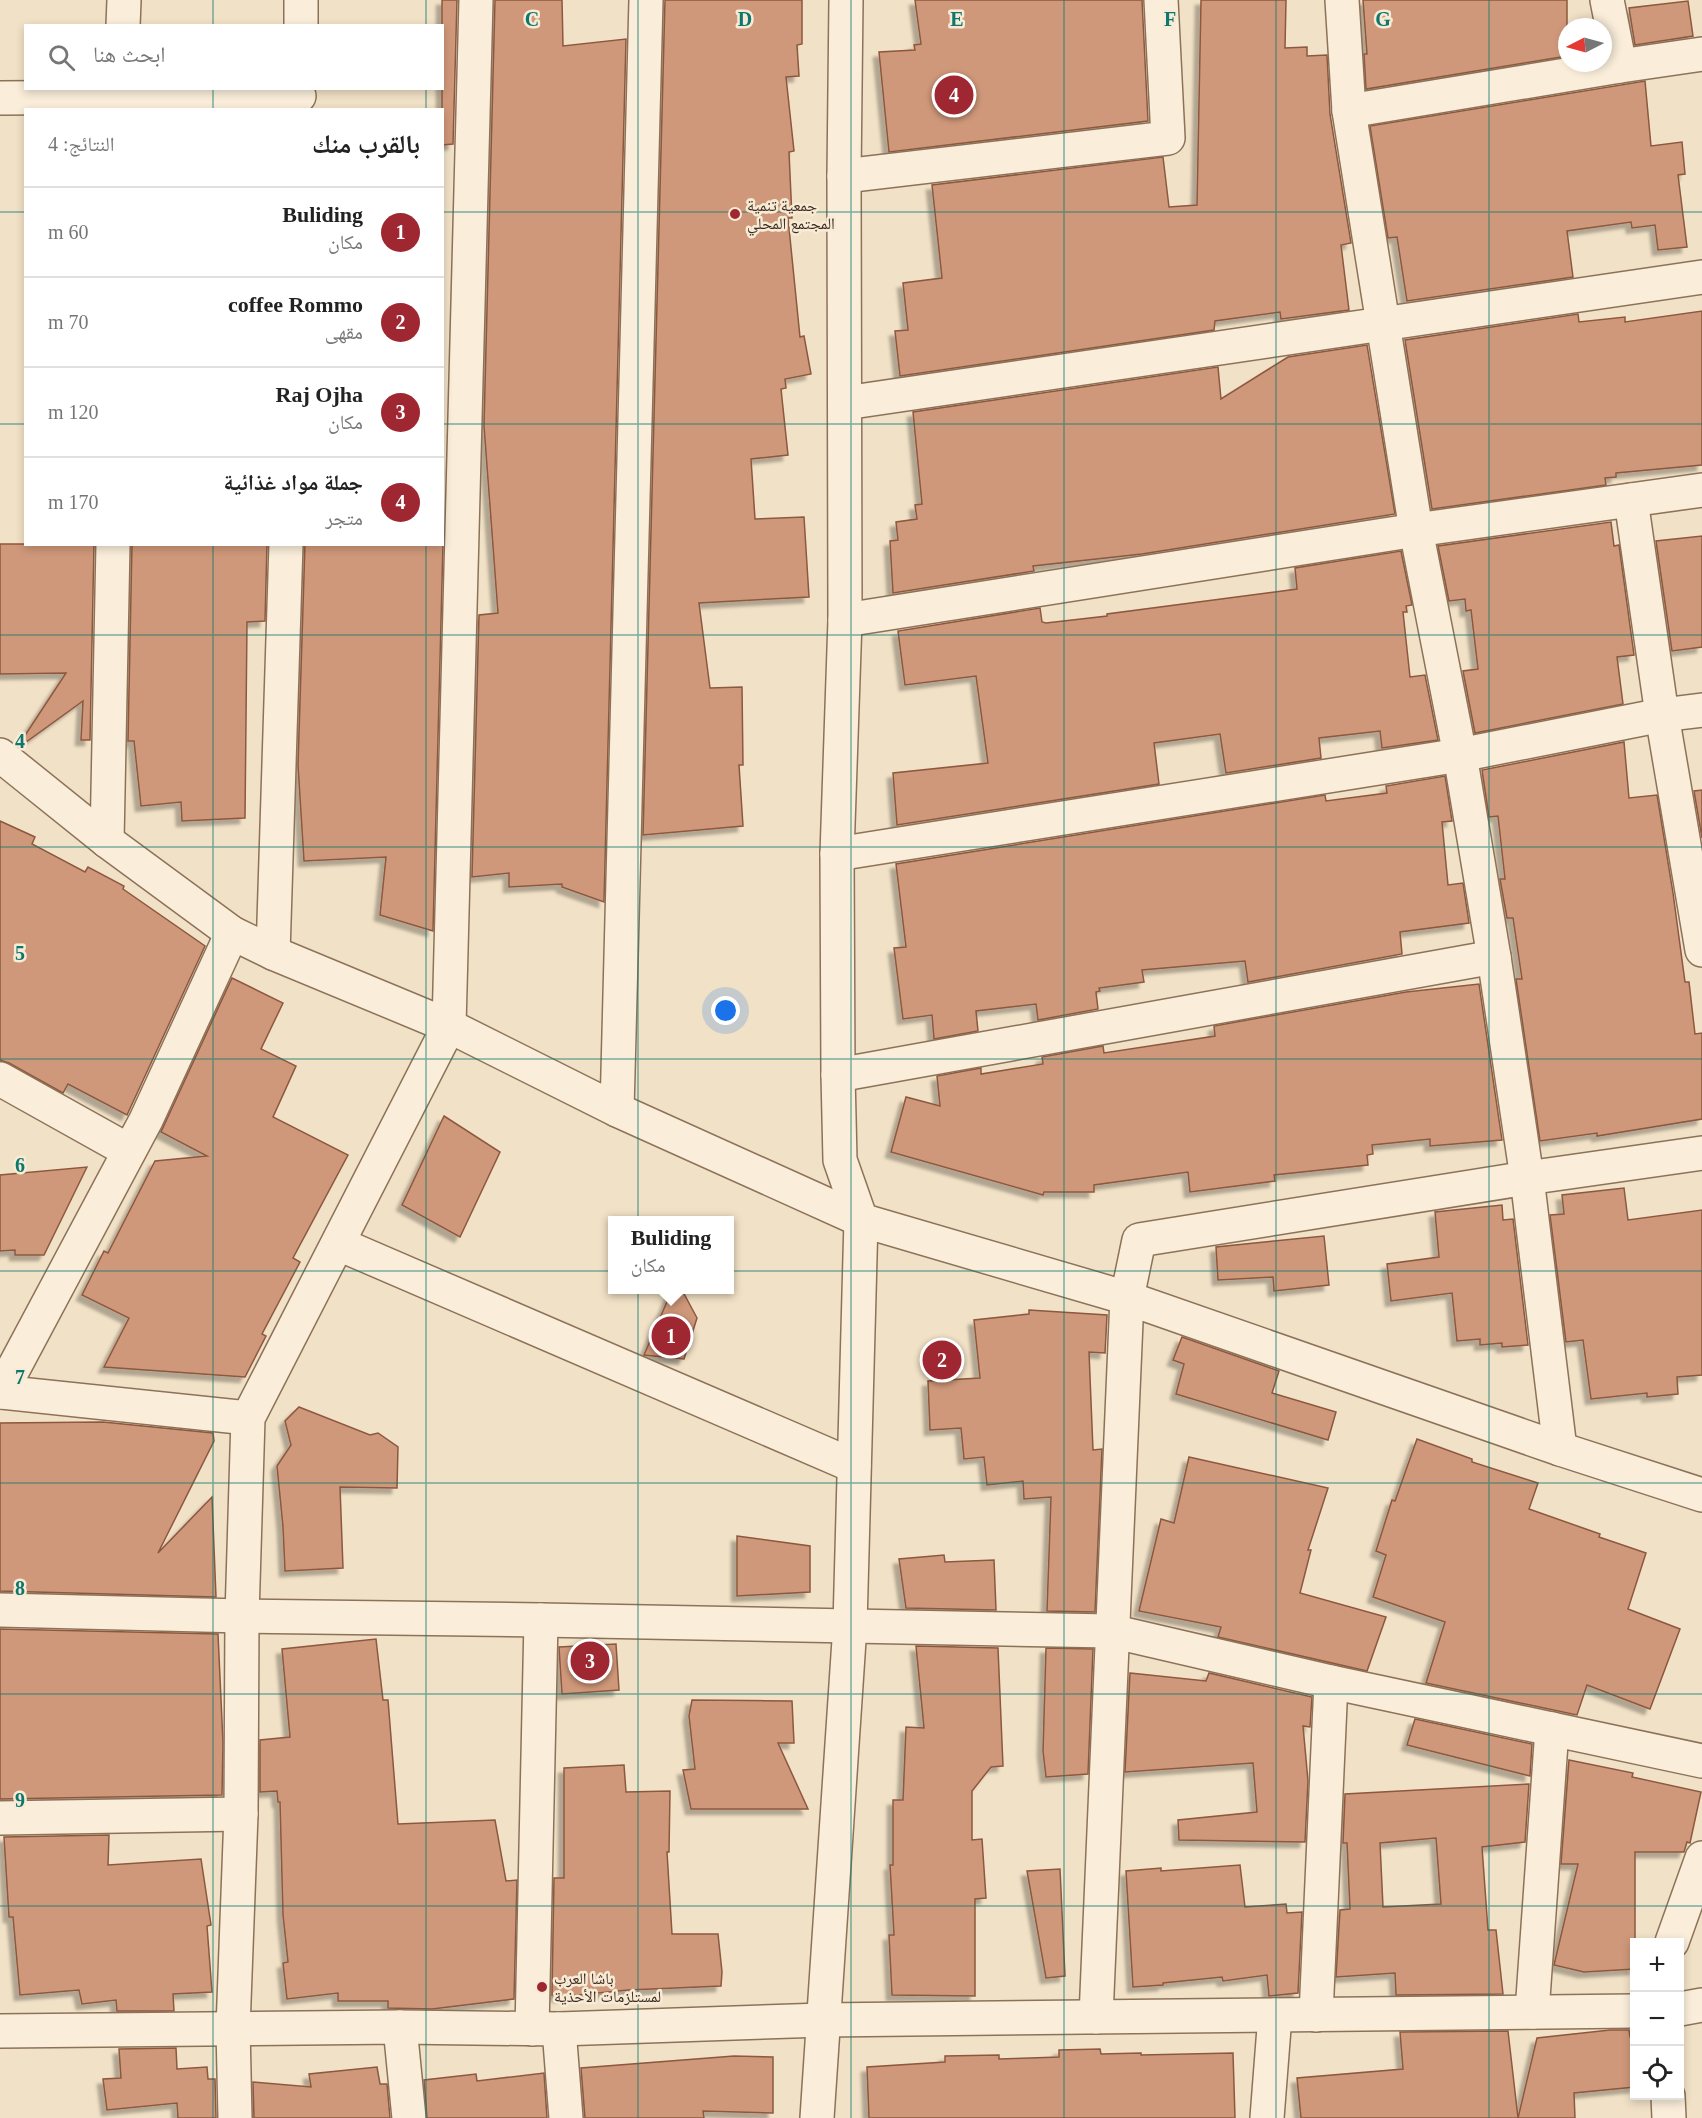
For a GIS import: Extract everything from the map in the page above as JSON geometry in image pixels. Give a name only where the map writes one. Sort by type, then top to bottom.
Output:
[{"type":"street","points":[[123,24],[124,0]]},
{"type":"street","points":[[301,0],[301,24]]},
{"type":"street","points":[[235,2118],[233,2028],[241,1814],[242,1616],[248,1418],[449,1026],[476,0]]},
{"type":"street","points":[[617,1110],[646,0]]},
{"type":"street","points":[[817,2118],[850,1625],[861,1220],[840,1160],[838,1075],[837,854],[845,620],[846,0]]},
{"type":"street","points":[[844,176],[1168,138],[1161,0]]},
{"type":"street","points":[[1342,0],[1349,111],[1416,530],[1460,755],[1494,957],[1527,1178],[1560,1449]]},
{"type":"street","points":[[1608,0],[1620,66]]},
{"type":"street","points":[[1349,111],[1702,54]]},
{"type":"street","points":[[0,98],[299,98]]},
{"type":"street","points":[[845,403],[1702,278]]},
{"type":"street","points":[[845,620],[1416,530],[1702,490]]},
{"type":"street","points":[[1631,500],[1662,715],[1702,950]]},
{"type":"street","points":[[107,841],[113,546]]},
{"type":"street","points":[[273,953],[286,546]]},
{"type":"street","points":[[837,854],[1460,755],[1662,715],[1702,710]]},
{"type":"street","points":[[0,755],[107,841],[232,933],[273,953],[449,1026],[617,1110],[861,1220],[1126,1298],[1560,1449],[1702,1495]]},
{"type":"street","points":[[232,933],[146,1120],[0,1392],[248,1418]]},
{"type":"street","points":[[838,1075],[1494,957]]},
{"type":"street","points":[[0,1079],[129,1151]]},
{"type":"street","points":[[1096,2017],[1126,1298],[1139,1240],[1527,1178],[1702,1153]]},
{"type":"street","points":[[339,1244],[854,1467]]},
{"type":"street","points":[[0,1610],[1111,1631],[1332,1682],[1702,1761]]},
{"type":"street","points":[[541,1620],[545,2029],[566,2118]]},
{"type":"street","points":[[1316,2015],[1332,1682]]},
{"type":"street","points":[[1532,2012],[1552,1729]]},
{"type":"street","points":[[0,1818],[241,1814]]},
{"type":"street","points":[[1673,1938],[1702,1858]]},
{"type":"street","points":[[1684,2007],[1702,2005]]},
{"type":"street","points":[[0,2031],[400,2027],[545,2029],[823,2020],[1630,2011]]},
{"type":"street","points":[[1267,2118],[1275,2015]]},
{"type":"street","points":[[400,2027],[409,2118]]},
{"type":"street","points":[[1668,2100],[1669,2118]]},
{"type":"building","points":[[442,0],[457,0],[453,144],[444,145],[442,90],[444,90],[444,24],[442,24]]},
{"type":"building","points":[[495,0],[562,0],[563,46],[626,39],[604,902],[562,887],[562,884],[509,887],[509,873],[472,877],[479,615],[498,613],[484,426]]},
{"type":"building","points":[[665,0],[802,0],[802,44],[797,45],[799,76],[786,77],[794,151],[789,152],[792,218],[788,218],[800,337],[804,336],[811,374],[785,379],[786,388],[781,389],[788,455],[751,459],[755,519],[804,517],[809,597],[699,603],[710,688],[742,687],[743,765],[739,765],[743,826],[643,835]]},
{"type":"building","points":[[915,0],[1142,0],[1148,121],[889,152],[879,52],[915,50],[914,45],[921,44]]},
{"type":"building","points":[[1201,0],[1286,0],[1285,48],[1307,47],[1307,56],[1327,55],[1330,114],[1351,243],[1341,245],[1349,310],[1281,319],[1280,312],[1215,321],[1214,330],[900,376],[895,331],[908,330],[903,283],[942,278],[932,185],[1163,157],[1169,207],[1197,205]]},
{"type":"building","points":[[1363,0],[1567,0],[1567,18],[1558,18],[1558,57],[1366,89],[1364,54],[1367,54]]},
{"type":"building","points":[[1688,1],[1693,36],[1635,45],[1629,8]]},
{"type":"building","points":[[1645,81],[1651,146],[1682,142],[1685,174],[1678,175],[1687,247],[1658,250],[1655,225],[1632,228],[1631,222],[1567,231],[1573,277],[1407,301],[1397,237],[1388,238],[1370,126]]},
{"type":"building","points":[[1702,311],[1702,465],[1616,473],[1616,477],[1605,478],[1606,485],[1432,509],[1405,340],[1578,314],[1579,322],[1625,317],[1625,322]]},
{"type":"building","points":[[1367,345],[1395,514],[1142,554],[1033,566],[1034,571],[893,593],[890,541],[898,540],[896,522],[917,519],[915,505],[922,504],[913,412],[1218,367],[1221,399],[1288,357]]},
{"type":"building","points":[[1611,522],[1614,546],[1619,545],[1634,655],[1617,657],[1623,704],[1475,733],[1463,671],[1478,669],[1471,610],[1466,611],[1465,599],[1449,601],[1438,546]]},
{"type":"building","points":[[1702,536],[1702,647],[1672,651],[1656,541]]},
{"type":"building","points":[[0,544],[94,546],[90,740],[81,740],[83,701],[22,745],[20,743],[66,673],[0,674]]},
{"type":"building","points":[[132,546],[267,546],[265,621],[247,622],[245,818],[182,821],[181,802],[141,806],[134,741],[128,741]]},
{"type":"building","points":[[305,546],[443,546],[433,931],[380,915],[386,857],[304,861],[298,765]]},
{"type":"building","points":[[1401,551],[1412,605],[1406,606],[1407,612],[1403,612],[1410,677],[1425,675],[1438,740],[1382,748],[1380,731],[1319,738],[1321,758],[1226,773],[1220,734],[1154,743],[1159,784],[897,825],[893,773],[988,763],[976,676],[905,685],[898,631],[1040,608],[1042,622],[1046,623],[1297,589],[1295,568]]},
{"type":"building","points":[[1624,742],[1629,798],[1657,795],[1685,982],[1689,982],[1695,1034],[1702,1033],[1702,1119],[1597,1136],[1597,1133],[1540,1141],[1516,979],[1522,979],[1513,918],[1507,918],[1500,879],[1505,879],[1498,816],[1489,817],[1482,770]]},
{"type":"building","points":[[1445,776],[1452,821],[1442,822],[1448,885],[1463,883],[1469,923],[1400,932],[1402,954],[1248,982],[1245,961],[1142,970],[1144,982],[1099,988],[1100,991],[1096,992],[1098,1009],[1038,1020],[1036,1004],[976,1011],[978,1031],[934,1039],[932,1015],[903,1019],[894,948],[906,947],[896,864],[1325,795],[1326,801],[1387,793],[1386,786]]},
{"type":"building","points":[[1702,790],[1702,838],[1694,791]]},
{"type":"building","points":[[0,821],[35,837],[32,844],[85,872],[88,867],[124,886],[123,889],[205,946],[127,1115],[68,1084],[63,1093],[0,1060]]},
{"type":"building","points":[[232,978],[283,1003],[261,1049],[296,1066],[273,1117],[348,1155],[293,1258],[300,1262],[262,1334],[266,1336],[245,1377],[104,1367],[129,1318],[82,1295],[104,1251],[108,1253],[155,1161],[207,1156],[161,1132]]},
{"type":"building","points":[[1479,984],[1502,1140],[1430,1146],[1430,1139],[1372,1145],[1373,1154],[1367,1155],[1368,1165],[1274,1175],[1275,1181],[1190,1192],[1188,1172],[1094,1185],[1094,1192],[1044,1192],[1043,1195],[891,1152],[906,1097],[940,1106],[937,1076],[981,1068],[981,1074],[1043,1064],[1042,1057],[1103,1046],[1104,1053],[1215,1036],[1214,1026],[1406,992]]},
{"type":"building","points":[[444,1116],[500,1152],[460,1237],[402,1205]]},
{"type":"building","points":[[87,1167],[44,1255],[15,1255],[15,1250],[0,1251],[0,1175]]},
{"type":"building","points":[[1624,1188],[1628,1220],[1702,1210],[1702,1375],[1677,1377],[1678,1394],[1647,1397],[1647,1393],[1591,1399],[1583,1340],[1566,1342],[1550,1215],[1564,1214],[1562,1195]]},
{"type":"building","points":[[1502,1205],[1503,1220],[1513,1219],[1528,1345],[1502,1347],[1502,1343],[1480,1345],[1480,1339],[1457,1341],[1452,1293],[1391,1301],[1387,1264],[1439,1257],[1435,1212]]},
{"type":"building","points":[[1324,1236],[1329,1285],[1274,1291],[1273,1277],[1218,1280],[1216,1247]]},
{"type":"building","points":[[670,1294],[684,1294],[697,1318],[684,1359],[644,1355]]},
{"type":"building","points":[[1029,1310],[1107,1315],[1105,1353],[1089,1352],[1093,1450],[1102,1449],[1095,1612],[1047,1611],[1051,1497],[1024,1499],[1023,1481],[987,1485],[984,1457],[964,1459],[961,1428],[930,1430],[928,1381],[980,1378],[974,1320],[1029,1314]]},
{"type":"building","points":[[1182,1337],[1279,1371],[1272,1393],[1336,1412],[1328,1440],[1176,1394],[1184,1364],[1173,1360]]},
{"type":"building","points":[[299,1407],[370,1435],[378,1433],[398,1447],[397,1488],[340,1487],[343,1568],[285,1571],[277,1466],[291,1445],[285,1421]]},
{"type":"building","points":[[103,1422],[213,1433],[214,1441],[158,1553],[212,1497],[216,1597],[0,1591],[0,1423]]},
{"type":"building","points":[[1417,1439],[1472,1459],[1472,1462],[1538,1483],[1529,1509],[1646,1553],[1628,1609],[1680,1629],[1650,1709],[1587,1685],[1577,1715],[1426,1683],[1445,1622],[1373,1597],[1386,1555],[1376,1551],[1392,1500],[1395,1501]]},
{"type":"building","points":[[1189,1457],[1328,1488],[1308,1550],[1311,1550],[1300,1593],[1386,1617],[1367,1671],[1218,1637],[1221,1627],[1139,1611],[1161,1519],[1174,1523]]},
{"type":"building","points":[[737,1536],[810,1546],[810,1592],[737,1596]]},
{"type":"building","points":[[944,1555],[945,1562],[994,1560],[996,1610],[906,1608],[899,1559]]},
{"type":"building","points":[[0,1629],[218,1634],[223,1743],[222,1795],[0,1799]]},
{"type":"building","points":[[376,1639],[383,1700],[388,1700],[398,1824],[495,1820],[506,1881],[517,1880],[514,1999],[432,2009],[388,2008],[388,2001],[338,2001],[338,1993],[287,1999],[283,1963],[288,1962],[283,1915],[280,1802],[278,1802],[277,1791],[260,1792],[260,1740],[290,1737],[282,1649]]},
{"type":"building","points":[[616,1644],[619,1690],[562,1694],[559,1647]]},
{"type":"building","points":[[916,1646],[998,1648],[1003,1766],[991,1767],[972,1791],[972,1840],[982,1839],[986,1898],[975,1899],[975,1996],[892,1995],[889,1935],[894,1935],[890,1865],[893,1865],[893,1800],[903,1800],[906,1727],[924,1728]]},
{"type":"building","points":[[1046,1648],[1093,1649],[1088,1774],[1046,1777],[1043,1751]]},
{"type":"building","points":[[1130,1673],[1206,1681],[1209,1673],[1312,1697],[1310,1727],[1303,1726],[1308,1781],[1305,1842],[1179,1840],[1178,1820],[1257,1812],[1253,1763],[1125,1772]]},
{"type":"building","points":[[692,1700],[792,1701],[794,1743],[778,1743],[808,1809],[691,1809],[683,1770],[695,1769],[689,1716]]},
{"type":"building","points":[[1415,1719],[1532,1744],[1530,1776],[1407,1745]]},
{"type":"building","points":[[1569,1760],[1633,1773],[1632,1777],[1701,1792],[1690,1843],[1687,1842],[1684,1852],[1635,1852],[1635,1938],[1630,1938],[1630,1969],[1584,1972],[1554,1965],[1578,1864],[1561,1864]]},
{"type":"building","points":[[624,1765],[626,1792],[670,1791],[669,1852],[667,1852],[672,1934],[718,1934],[722,1972],[721,1986],[628,1990],[558,1997],[557,1994],[552,1995],[554,1878],[564,1878],[564,1768]]},
{"type":"building","points":[[1529,1784],[1525,1842],[1482,1847],[1488,1930],[1496,1930],[1503,1994],[1396,1995],[1395,1973],[1336,1977],[1340,1910],[1350,1909],[1347,1843],[1343,1843],[1345,1794]],"holes":[[[1436,1838],[1441,1904],[1383,1907],[1380,1843]]]},
{"type":"building","points":[[109,1835],[108,1865],[201,1859],[211,1925],[207,1926],[212,1992],[173,1994],[174,2011],[117,2011],[116,2000],[82,2004],[79,1990],[20,1995],[13,1917],[9,1917],[4,1837]]},
{"type":"building","points":[[1240,1865],[1245,1907],[1286,1904],[1287,1913],[1302,1912],[1298,1993],[1269,1996],[1267,1975],[1223,1981],[1222,1977],[1133,1987],[1126,1871],[1161,1868],[1161,1871]]},
{"type":"building","points":[[1060,1869],[1065,1976],[1046,1978],[1027,1871]]},
{"type":"building","points":[[1629,2030],[1630,2087],[1574,2093],[1575,2118],[1518,2118],[1537,2038]]},
{"type":"building","points":[[1508,2031],[1518,2118],[1301,2118],[1297,2078],[1403,2069],[1400,2032]]},
{"type":"building","points":[[176,2048],[177,2069],[207,2067],[208,2079],[215,2079],[216,2118],[178,2118],[177,2103],[107,2110],[103,2079],[121,2078],[119,2049]]},
{"type":"building","points":[[1100,2049],[1101,2054],[1233,2053],[1235,2118],[869,2118],[867,2067],[945,2062],[945,2056],[999,2055],[999,2059],[1059,2057],[1059,2050]]},
{"type":"building","points":[[734,2056],[773,2057],[773,2113],[703,2111],[704,2118],[585,2118],[581,2068]]},
{"type":"building","points":[[377,2067],[380,2084],[387,2084],[390,2118],[254,2118],[253,2082],[311,2087],[309,2074]]},
{"type":"building","points":[[544,2073],[547,2118],[427,2118],[424,2080],[476,2074],[477,2081]]},
{"type":"place","name":"جملة مواد غذائية","points":[[954,95]]},
{"type":"place","name":"جمعية تنمية المجتمع المحلي","points":[[735,214]]},
{"type":"place","name":"Buliding","points":[[671,1336]]},
{"type":"place","name":"coffee Rommo","points":[[942,1360]]},
{"type":"place","name":"Raj Ojha","points":[[590,1661]]},
{"type":"place","name":"باشا العرب لمستلزمات الأحذية","points":[[542,1987]]}]
